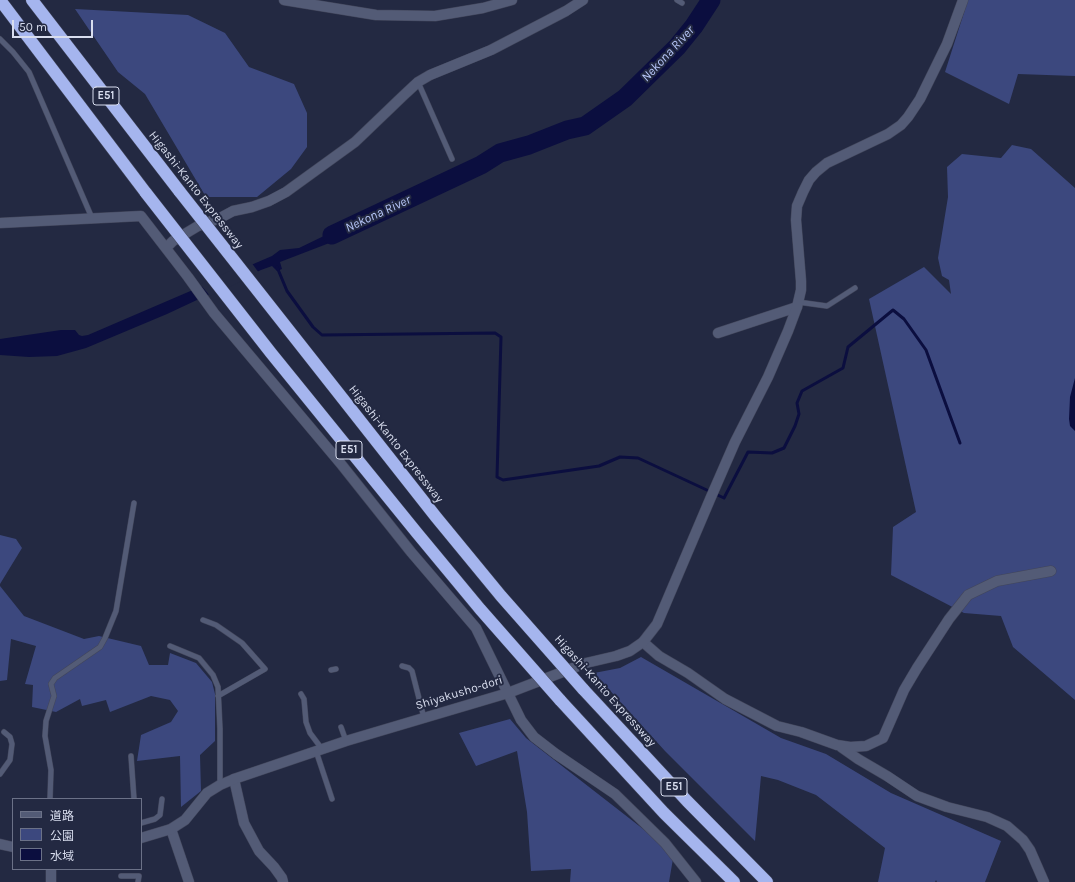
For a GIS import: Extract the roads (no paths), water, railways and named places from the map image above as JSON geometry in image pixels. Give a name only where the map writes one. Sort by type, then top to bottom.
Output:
[{"type":"highway","name":"E51","points":[[0,0],[146,193],[271,353],[480,609],[560,700],[664,813],[734,882]]},
{"type":"highway","name":"Higashi-Kanto Expressway","points":[[32,0],[180,192],[436,517],[501,596],[583,689],[687,801],[767,882]]},
{"type":"street","points":[[284,0],[376,15],[436,16],[483,8],[512,0]]},
{"type":"street","points":[[166,248],[173,241],[198,226],[220,218],[233,211],[252,207],[269,201],[286,192],[355,142],[418,82],[446,67],[491,50],[566,11],[583,0]]},
{"type":"street","name":"Shiyakusho-dori","points":[[142,838],[172,829],[185,820],[207,793],[234,779],[346,741],[508,693],[586,663],[630,651],[643,642],[657,624],[735,442],[768,377],[798,304],[802,281],[796,220],[797,206],[809,180],[827,163],[888,134],[901,125],[920,99],[947,44],[962,0]]},
{"type":"street","points":[[0,223],[141,216],[210,308],[341,464],[411,552],[476,628],[521,720],[534,737],[556,754],[615,794],[665,843],[696,882]]},
{"type":"street","points":[[718,333],[798,304]]},
{"type":"street","points":[[643,642],[659,656],[688,673],[725,699],[759,718],[777,726],[837,744],[850,747],[866,746],[883,738],[904,690],[917,668],[949,619],[968,595],[997,581],[1051,571]]},
{"type":"street","points":[[837,744],[917,796],[947,807],[987,817],[1007,826],[1023,840],[1030,850],[1044,882]]},
{"type":"street","points":[[234,779],[244,823],[259,851],[274,867],[282,878],[283,882]]},
{"type":"street","points":[[172,829],[189,882]]},
{"type":"street","points":[[0,844],[12,846]]},
{"type":"street","points":[[51,870],[51,882]]},
{"type":"lane","points":[[0,39],[14,52],[29,72],[92,218]]},
{"type":"lane","points":[[418,82],[452,159]]},
{"type":"lane","points":[[798,304],[827,306],[855,288]]},
{"type":"lane","points":[[50,798],[51,770],[45,736],[46,721],[54,696],[50,684],[55,678],[100,647],[105,638],[116,612],[134,503]]},
{"type":"lane","points":[[203,620],[216,625],[242,642],[265,669],[218,696]]},
{"type":"lane","points":[[170,646],[200,658],[213,675],[218,686],[220,785]]},
{"type":"lane","points":[[402,666],[409,668],[412,671],[424,718]]},
{"type":"lane","points":[[301,694],[304,699],[306,722],[319,750],[332,799]]},
{"type":"lane","points":[[341,727],[346,741]]},
{"type":"lane","points":[[0,774],[10,760],[12,744],[10,737],[4,732]]},
{"type":"lane","points":[[131,756],[134,798]]},
{"type":"lane","points":[[142,823],[155,819],[160,815],[162,799]]},
{"type":"lane","points":[[121,876],[139,876],[138,882]]},
{"type":"water","points":[[357,220],[350,232],[332,242],[280,262],[282,269],[277,271],[272,266],[261,270],[167,314],[86,348],[57,356],[29,357],[0,355],[0,339],[61,330],[75,330],[79,335],[88,335],[272,256],[280,250],[299,248]]},
{"type":"water","points":[[1075,378],[1075,431],[1070,426],[1069,419],[1070,397]]},
{"type":"waterway","name":"Nekona River","points":[[332,235],[481,165],[500,153],[529,145],[567,130],[585,126],[625,98],[677,47],[694,26],[711,0]]},
{"type":"waterway","points":[[277,267],[287,291],[313,327],[322,335],[495,333],[501,337],[497,477],[503,480],[599,466],[620,457],[638,458],[724,498],[748,452],[772,453],[784,448],[799,414],[797,403],[802,391],[843,368],[848,347],[893,310],[904,319],[926,350],[960,443]]}]
